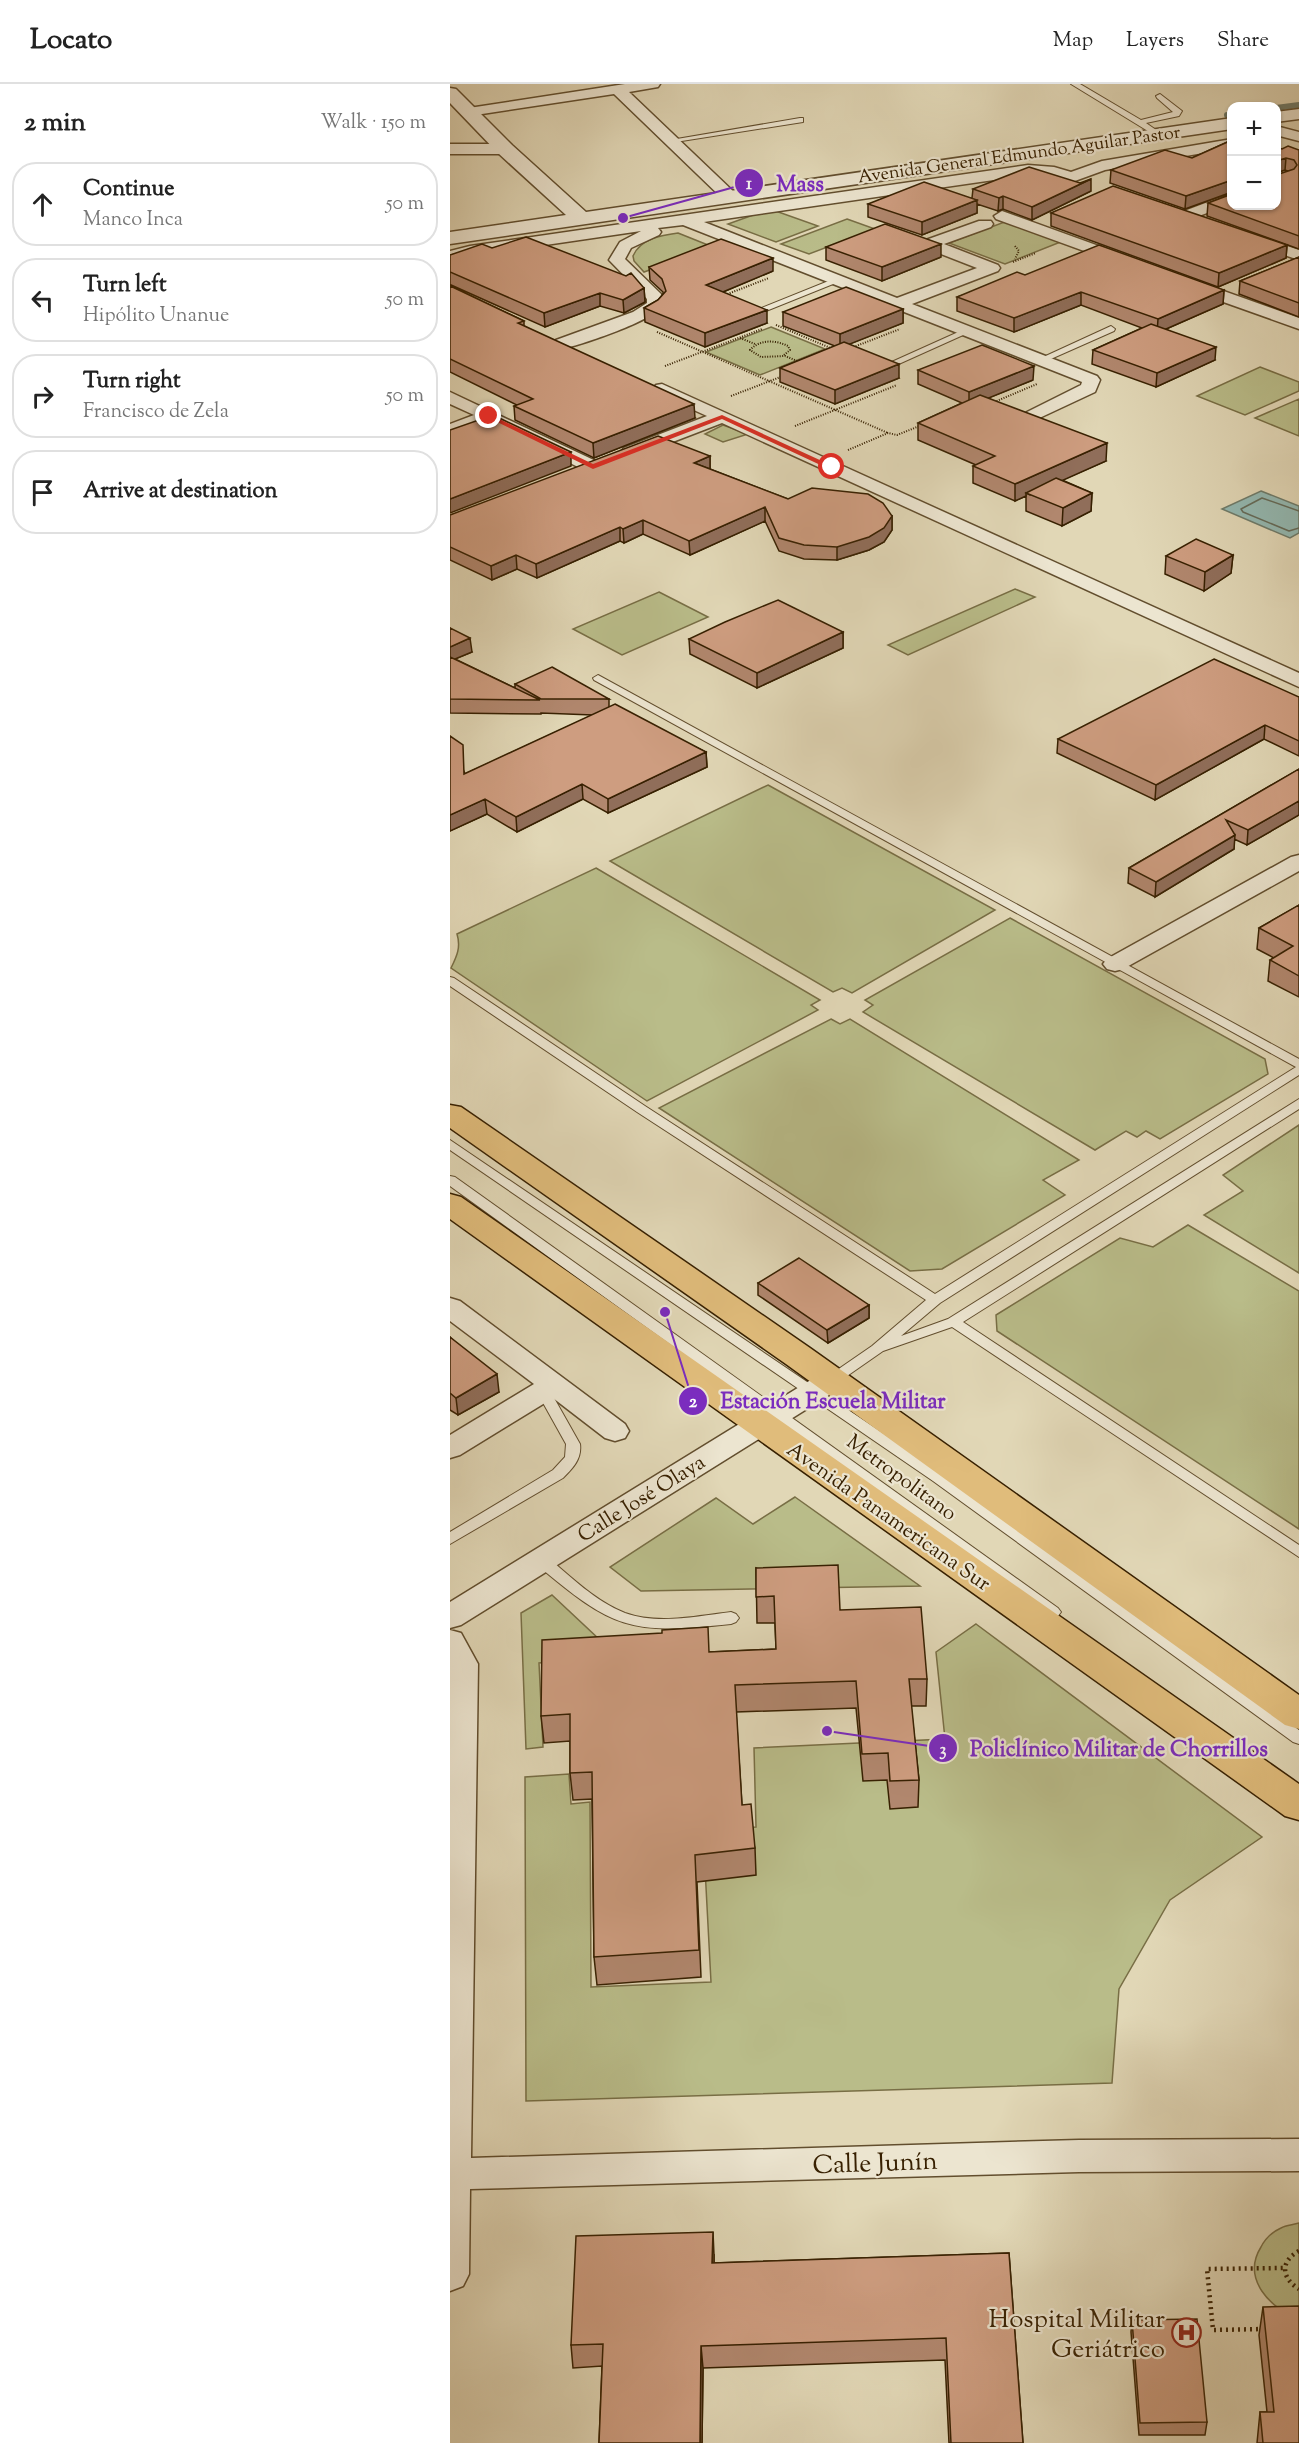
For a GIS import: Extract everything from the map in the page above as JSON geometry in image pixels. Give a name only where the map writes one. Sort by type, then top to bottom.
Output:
[{"type":"main road","points":[[450,1114],[823,1386],[1299,1714]]},
{"type":"main road","name":"Avenida Panamericana Sur","points":[[450,1204],[769,1419],[1299,1806]]},
{"type":"street","points":[[469,112],[652,84]]},
{"type":"street","points":[[618,90],[730,197]]},
{"type":"street","points":[[450,93],[505,149],[582,219]]},
{"type":"street","points":[[1281,116],[1299,114]]},
{"type":"street","name":"Avenida General Edmundo Aguilar Pastor","points":[[450,238],[1227,124]]},
{"type":"street","points":[[1281,132],[1299,138]]},
{"type":"street","points":[[1072,177],[1102,166],[1227,144]]},
{"type":"street","points":[[450,149],[505,149]]},
{"type":"street","points":[[450,256],[1028,170],[1054,172],[1091,184]]},
{"type":"street","points":[[1206,223],[1180,214],[1227,200]]},
{"type":"street","points":[[668,206],[690,222],[1092,380],[1089,388],[1033,416]]},
{"type":"street","points":[[1002,216],[1144,267]]},
{"type":"street","points":[[562,344],[647,312],[657,302],[619,264],[617,260],[620,249],[651,233],[690,222]]},
{"type":"street","points":[[898,303],[993,268],[929,244],[985,224]]},
{"type":"street","points":[[1237,234],[1296,261]]},
{"type":"street","points":[[1176,279],[1299,324]]},
{"type":"street","points":[[1218,295],[1238,286]]},
{"type":"street","points":[[542,334],[584,353]]},
{"type":"street","points":[[636,378],[1299,681]]},
{"type":"street","points":[[450,397],[593,467]]},
{"type":"street","points":[[450,430],[489,416]]},
{"type":"street","points":[[571,475],[722,417]]},
{"type":"street","points":[[1115,964],[1299,862]]},
{"type":"street","points":[[450,1307],[549,1389],[615,1431]]},
{"type":"street","name":"Calle José Olaya","points":[[450,1617],[823,1386]]},
{"type":"street","points":[[450,1448],[549,1389]]},
{"type":"street","points":[[450,1641],[462,1664],[450,2274]]},
{"type":"street","name":"Calle Junín","points":[[452,2174],[1078,2156],[1299,2155]]},
{"type":"lane","points":[[1075,84],[1141,122],[1156,134]]},
{"type":"lane","points":[[1141,122],[1176,114],[1178,111],[1160,96]]},
{"type":"lane","points":[[669,141],[800,120]]},
{"type":"lane","points":[[763,309],[839,280]]},
{"type":"lane","points":[[1041,360],[1111,329]]},
{"type":"lane","points":[[889,365],[968,331]]},
{"type":"lane","points":[[598,678],[1299,1064]]},
{"type":"lane","points":[[450,981],[641,1109],[935,1300]]},
{"type":"lane","points":[[823,1386],[877,1349],[935,1300],[1299,1070]]},
{"type":"lane","points":[[877,1349],[953,1322],[1299,1103]]},
{"type":"lane","name":"Metropolitano","points":[[450,1144],[651,1283],[823,1386],[1299,1738]]},
{"type":"lane","name":"Metropolitano","points":[[450,1180],[769,1419],[1069,1623]]},
{"type":"lane","points":[[953,1322],[1299,1552]]},
{"type":"lane","points":[[450,1539],[558,1474],[572,1460],[575,1451],[573,1444],[549,1389]]},
{"type":"lane","points":[[541,1560],[601,1607],[633,1621],[664,1624],[731,1618]]},
{"type":"lane","points":[[1088,1637],[1299,1789]]},
{"type":"path","points":[[725,295],[801,265]]},
{"type":"path","points":[[851,348],[931,317]]},
{"type":"path","points":[[629,319],[888,433],[897,435],[930,422]]},
{"type":"path","points":[[784,320],[773,324],[841,352]]},
{"type":"path","points":[[636,378],[762,329]]},
{"type":"path","points":[[740,337],[756,344],[770,342],[784,344],[790,350],[784,355],[770,358],[755,356],[750,350],[756,344]]},
{"type":"path","points":[[784,355],[808,365],[799,369]]},
{"type":"path","points":[[983,407],[1068,371]]},
{"type":"path","points":[[702,408],[789,373]]},
{"type":"path","points":[[768,438],[899,383]]},
{"type":"path","points":[[825,464],[888,433]]},
{"type":"path","points":[[1299,2251],[1288,2256],[1283,2268],[1284,2276],[1292,2286],[1299,2289]]},
{"type":"path","points":[[1267,2329],[1213,2330],[1207,2269],[1283,2268]]},
{"type":"green space","points":[[770,209],[818,226],[776,242],[728,224]]},
{"type":"green space","points":[[847,219],[875,229],[809,254],[781,244]]},
{"type":"green space","points":[[1007,221],[1063,241],[1005,264],[949,243]]},
{"type":"green space","points":[[678,233],[713,247],[644,272],[634,261],[633,256],[636,250],[646,242]]},
{"type":"green space","points":[[771,327],[825,349],[760,375],[706,352]]},
{"type":"green space","points":[[1260,367],[1299,382],[1299,391],[1245,415],[1197,396]]},
{"type":"green space","points":[[1299,399],[1299,436],[1255,418]]},
{"type":"green space","points":[[723,425],[745,433],[745,435],[723,442],[705,434]]},
{"type":"green space","points":[[1015,589],[1035,597],[908,655],[888,645]]},
{"type":"green space","points":[[659,592],[708,617],[622,655],[573,629]]},
{"type":"green space","points":[[768,785],[995,910],[852,993],[842,988],[833,992],[610,861]]},
{"type":"green space","points":[[596,868],[820,1000],[811,1005],[818,1010],[647,1101],[451,968],[458,951],[457,934]]},
{"type":"green space","points":[[1010,918],[1265,1059],[1268,1074],[1160,1139],[1146,1131],[1137,1137],[1126,1131],[1095,1150],[863,1012],[873,1005],[865,1000]]},
{"type":"green space","points":[[831,1019],[840,1024],[850,1019],[1079,1160],[1043,1180],[1065,1195],[942,1269],[910,1271],[659,1108]]},
{"type":"green space","points":[[1299,1125],[1299,1273],[1204,1215],[1243,1191],[1223,1175]]},
{"type":"green space","points":[[1188,1225],[1299,1291],[1299,1529],[997,1331],[996,1315],[1120,1238],[1153,1247]]},
{"type":"green space","points":[[795,1497],[920,1586],[641,1591],[610,1567],[716,1498],[753,1524]]},
{"type":"green space","points":[[552,1595],[617,1656],[539,1663],[543,1747],[526,1749],[521,1613]]},
{"type":"green space","points":[[976,1624],[1262,1837],[1170,1900],[1119,1989],[1112,2083],[526,2101],[525,1777],[569,1774],[571,1804],[590,1802],[591,1987],[711,1982],[703,1830],[756,1827],[754,1748],[945,1739],[936,1652]]},
{"type":"green space","points":[[1299,2223],[1299,2319],[1278,2308],[1269,2300],[1257,2281],[1255,2270],[1256,2259],[1267,2239],[1283,2227]]},
{"type":"water","points":[[1261,491],[1299,506],[1299,533],[1290,538],[1222,509]]},
{"type":"building","points":[[1227,142],[1227,182],[1186,196],[1111,170],[1165,150],[1192,158]]},
{"type":"building","points":[[1288,146],[1299,150],[1299,236],[1227,210],[1281,210],[1281,173],[1294,169],[1297,165],[1294,160],[1281,160],[1282,149]]},
{"type":"building","points":[[1029,167],[1080,183],[1091,179],[1032,207],[1003,196],[999,198],[973,189]]},
{"type":"building","points":[[924,182],[977,200],[922,222],[868,204]]},
{"type":"building","points":[[1113,186],[1287,245],[1219,273],[1051,213]]},
{"type":"building","points":[[1227,196],[1227,210],[1208,203]]},
{"type":"building","points":[[885,224],[941,244],[882,267],[826,247]]},
{"type":"building","points":[[526,237],[626,276],[631,273],[644,288],[623,300],[600,293],[544,313],[450,272],[450,255],[482,244],[492,248]]},
{"type":"building","points":[[721,239],[773,258],[706,285],[767,310],[705,333],[644,308],[658,300],[666,291],[662,279],[649,267]]},
{"type":"building","points":[[1099,245],[1224,290],[1158,319],[1081,292],[1014,318],[957,297],[1017,272],[1025,275]]},
{"type":"building","points":[[1299,257],[1299,303],[1240,281]]},
{"type":"building","points":[[450,286],[524,321],[518,323],[694,404],[593,443],[514,406],[533,399],[450,359]]},
{"type":"building","points":[[846,287],[903,309],[840,334],[783,312]]},
{"type":"building","points":[[1151,324],[1216,347],[1157,373],[1093,350]]},
{"type":"building","points":[[844,342],[899,364],[835,390],[780,368]]},
{"type":"building","points":[[982,345],[1034,366],[969,392],[918,370]]},
{"type":"building","points":[[980,395],[1107,443],[1015,484],[973,466],[995,456],[918,423]]},
{"type":"building","points":[[493,415],[571,452],[450,499],[450,430]]},
{"type":"building","points":[[658,436],[710,456],[694,463],[788,499],[812,488],[868,494],[883,503],[892,516],[884,528],[869,537],[837,547],[804,545],[779,538],[765,507],[689,541],[643,520],[623,529],[620,527],[536,564],[516,555],[491,566],[450,547],[450,515]]},
{"type":"building","points":[[1056,478],[1092,493],[1063,508],[1026,493]]},
{"type":"building","points":[[1196,539],[1233,555],[1205,572],[1166,556]]},
{"type":"building","points":[[778,600],[843,632],[757,673],[689,639],[725,622]]},
{"type":"building","points":[[450,628],[470,638],[450,647]]},
{"type":"building","points":[[450,657],[540,700],[450,699]]},
{"type":"building","points":[[1214,659],[1299,697],[1299,741],[1265,725],[1156,785],[1058,739]]},
{"type":"building","points":[[552,667],[609,699],[541,699],[515,684]]},
{"type":"building","points":[[615,704],[706,752],[608,799],[582,784],[516,817],[485,799],[450,815],[450,736],[463,745],[464,774]]},
{"type":"building","points":[[1299,769],[1299,801],[1248,830],[1226,820],[1235,835],[1156,882],[1129,868]]},
{"type":"building","points":[[1299,905],[1299,976],[1270,960],[1293,946],[1259,928]]},
{"type":"building","points":[[799,1258],[869,1305],[827,1330],[758,1283]]},
{"type":"building","points":[[450,1337],[497,1374],[456,1398],[450,1393]]},
{"type":"building","points":[[838,1565],[840,1610],[921,1607],[927,1679],[909,1679],[919,1780],[890,1781],[888,1753],[862,1754],[856,1681],[735,1685],[742,1805],[751,1804],[755,1848],[695,1855],[699,1950],[594,1957],[592,1772],[570,1773],[570,1714],[541,1716],[542,1640],[662,1633],[662,1630],[708,1627],[709,1652],[776,1649],[774,1596],[756,1597],[756,1568]]},
{"type":"building","points":[[713,2232],[712,2263],[1009,2253],[1023,2443],[951,2443],[946,2338],[701,2346],[700,2443],[599,2443],[603,2344],[571,2345],[576,2236]]},
{"type":"building","points":[[1299,2306],[1299,2443],[1263,2443],[1260,2412],[1274,2412],[1263,2307]]},
{"type":"building","points":[[1197,2319],[1207,2422],[1140,2423],[1132,2320]]},
{"type":"waterway","points":[[1281,107],[1299,105]]},
{"type":"place","name":"Mass","points":[[623,218]]},
{"type":"place","name":"Estación Escuela Militar","points":[[665,1312]]},
{"type":"place","name":"Policlínico Militar de Chorrillos","points":[[827,1731]]},
{"type":"place","name":"Hospital Militar Geriátrico","points":[[1186,2333]]},
{"type":"route","points":[[489,416],[593,467],[722,417],[832,467]]}]
